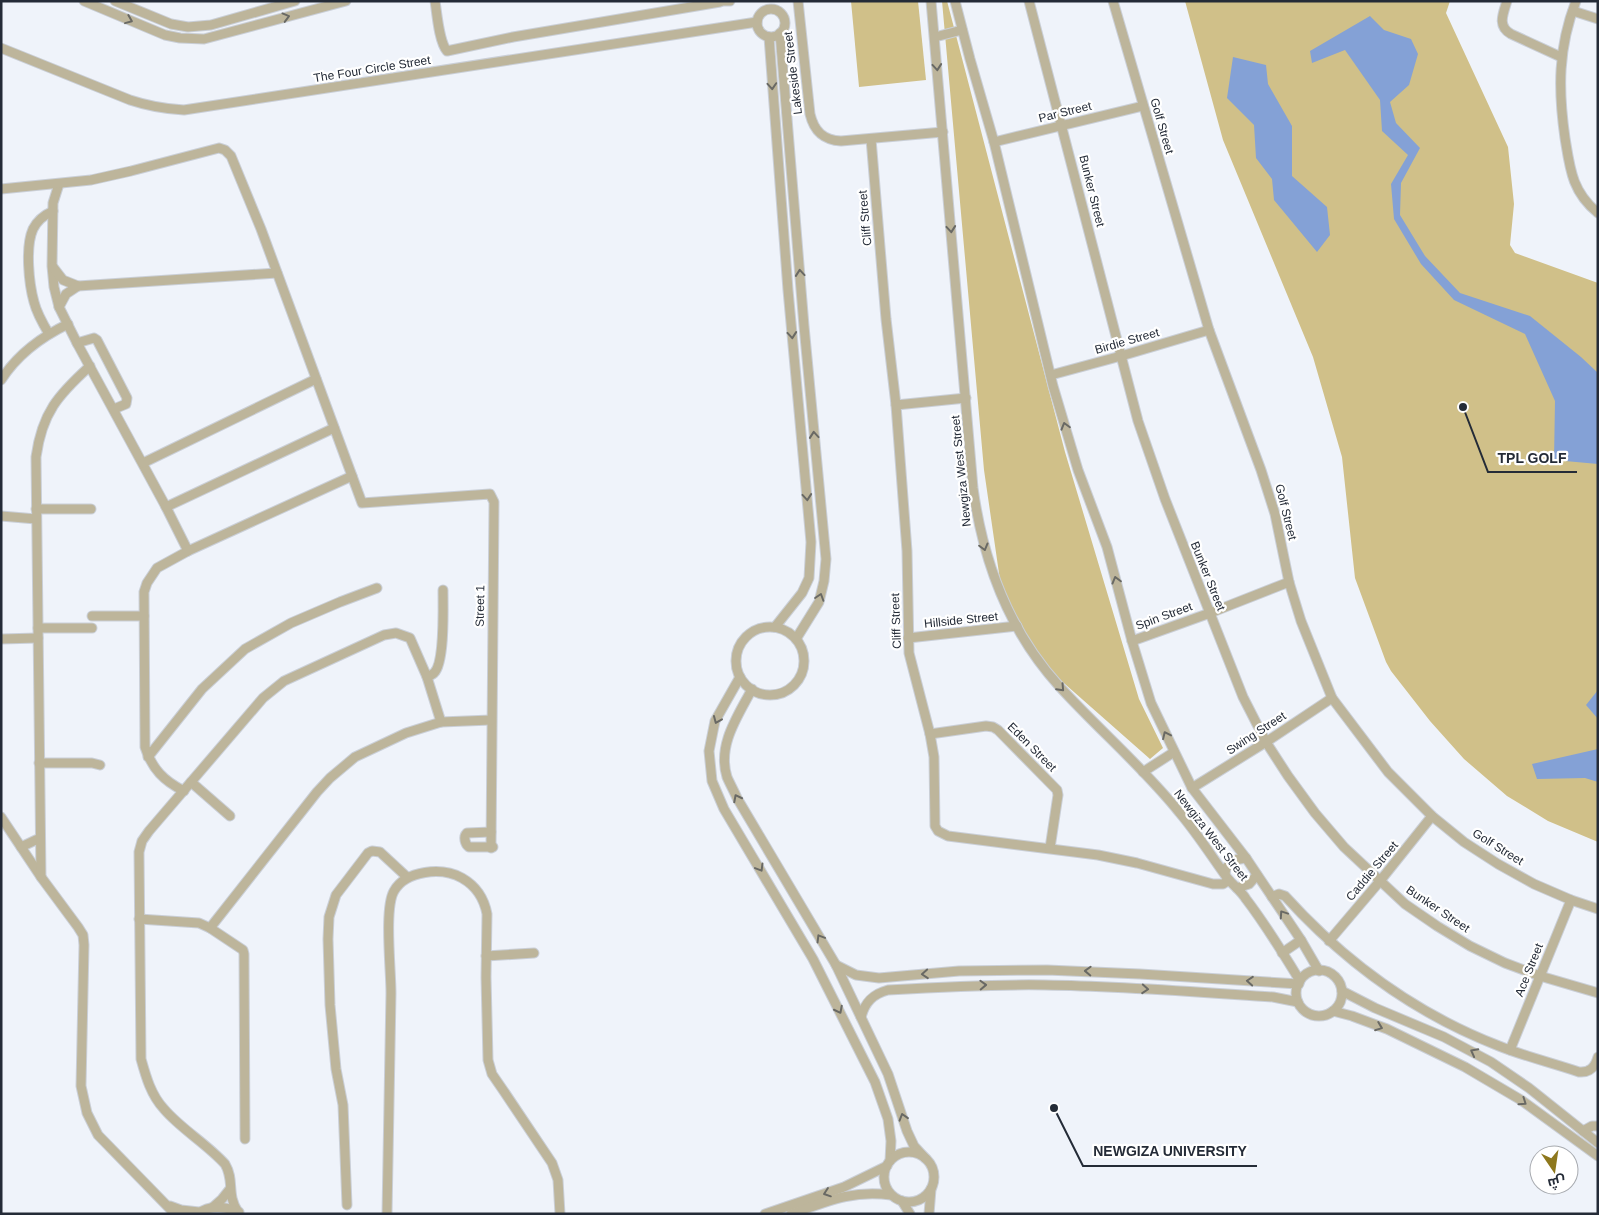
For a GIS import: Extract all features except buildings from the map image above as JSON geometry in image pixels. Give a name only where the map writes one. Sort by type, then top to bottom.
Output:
[{"type":"street","points":[[84,1],[165,35],[204,39],[346,1]]},
{"type":"street","points":[[115,1],[172,24],[188,27],[211,25],[295,1]]},
{"type":"street","points":[[435,1],[442,40],[447,51],[724,2]]},
{"type":"street","name":"Lakeside Street","points":[[798,1],[812,123],[817,131],[832,141],[943,132]]},
{"type":"street","name":"Newgiza West Street","points":[[931,1],[973,488],[976,515],[990,568],[1000,594],[1017,626],[1041,664],[1058,686],[1144,772],[1180,812],[1227,877],[1249,902],[1300,982]]},
{"type":"street","name":"Newgiza West Street","points":[[955,1],[994,142],[1051,375],[1078,470],[1106,547],[1151,703],[1192,788],[1246,858],[1301,940],[1319,971]]},
{"type":"street","name":"Bunker Street","points":[[1029,1],[1138,421],[1151,462],[1243,697],[1266,742],[1314,812],[1344,847],[1405,904],[1453,936],[1504,962],[1540,976],[1598,993]]},
{"type":"street","name":"Golf Street","points":[[1113,1],[1142,106],[1209,330],[1261,470],[1275,514],[1289,582],[1301,621],[1332,698],[1388,772],[1432,816],[1464,842],[1534,884],[1572,900],[1598,908]]},
{"type":"street","points":[[1507,1],[1502,21],[1502,25],[1507,32],[1561,57]]},
{"type":"street","points":[[1576,1],[1566,29],[1561,57],[1561,105],[1572,178],[1582,198],[1598,213]]},
{"type":"street","points":[[770,6],[781,14],[784,20],[784,28],[775,37],[769,37],[760,32],[757,22],[760,14],[770,6]]},
{"type":"street","points":[[1573,11],[1598,19]]},
{"type":"street","name":"The Four Circle Street","points":[[1,48],[146,106],[166,110],[184,110],[757,22]]},
{"type":"street","points":[[934,37],[962,30]]},
{"type":"street","points":[[780,34],[826,559],[824,581],[819,602],[796,639]]},
{"type":"street","points":[[769,37],[788,290],[811,542],[809,578],[802,594],[775,627]]},
{"type":"street","name":"Par Street","points":[[994,142],[1142,106]]},
{"type":"street","name":"Cliff Street","points":[[871,139],[886,319],[896,405],[907,550],[909,653],[934,757],[934,820],[938,831],[948,836],[1098,855],[1137,863],[1213,884],[1222,884],[1227,877]]},
{"type":"street","points":[[1,189],[91,180],[219,148],[229,154],[234,162],[277,273],[352,476],[188,551],[157,568],[152,575],[144,592],[145,747],[154,768],[172,785],[184,791]]},
{"type":"street","points":[[59,184],[52,207],[52,266],[54,287],[59,307],[188,551]]},
{"type":"street","points":[[42,186],[52,207]]},
{"type":"street","points":[[49,334],[40,319],[34,302],[31,285],[30,251],[31,236],[34,228],[52,207]]},
{"type":"street","points":[[52,266],[63,280],[78,286],[277,273]]},
{"type":"street","points":[[59,307],[66,294],[78,286]]},
{"type":"street","points":[[1,380],[24,353],[49,334],[68,324]]},
{"type":"street","name":"Birdie Street","points":[[1051,375],[1209,330]]},
{"type":"street","points":[[77,343],[94,338],[97,340],[127,398],[126,404],[114,409]]},
{"type":"street","points":[[41,877],[36,457],[41,430],[54,404],[62,393],[90,366]]},
{"type":"street","points":[[143,463],[316,378]]},
{"type":"street","points":[[896,405],[966,398]]},
{"type":"street","points":[[166,507],[334,428]]},
{"type":"street","name":"Street 1","points":[[352,476],[362,503],[490,494],[494,502],[491,720],[492,848],[469,847],[465,843],[467,833],[491,832]]},
{"type":"street","points":[[1,516],[91,509]]},
{"type":"street","name":"Spin Street","points":[[1132,641],[1289,582]]},
{"type":"street","points":[[148,757],[202,689],[245,648],[291,623],[378,588]]},
{"type":"street","points":[[427,677],[435,673],[442,646],[443,590]]},
{"type":"street","points":[[92,616],[144,616]]},
{"type":"street","name":"Hillside Street","points":[[908,638],[1017,626]]},
{"type":"street","points":[[765,627],[785,630],[796,639],[802,649],[804,660],[803,671],[798,681],[780,693],[769,695],[758,693],[749,688],[740,677],[736,661],[741,642],[756,630],[765,627]]},
{"type":"street","points":[[1,640],[38,633],[92,628]]},
{"type":"street","points":[[240,1213],[232,1201],[230,1176],[225,1164],[164,1109],[153,1092],[144,1072],[141,1059],[138,852],[142,841],[263,698],[276,686],[384,635],[396,633],[410,638],[427,677],[441,722]]},
{"type":"street","points":[[740,677],[715,722],[709,751],[712,781],[724,809],[813,959],[875,1082],[888,1119],[891,1141],[884,1181],[891,1195]]},
{"type":"street","points":[[752,689],[729,731],[725,753],[727,776],[737,798],[836,965],[888,1074],[914,1146],[932,1168],[934,1175],[929,1214]]},
{"type":"street","name":"Swing Street","points":[[1192,788],[1332,698]]},
{"type":"street","points":[[210,928],[317,792],[355,757],[406,733],[441,722],[491,720]]},
{"type":"street","name":"Eden Street","points":[[930,734],[986,726],[993,726],[998,730],[1057,790],[1050,848]]},
{"type":"street","points":[[1144,772],[1174,752]]},
{"type":"street","points":[[39,763],[92,763],[100,765]]},
{"type":"street","points":[[191,782],[230,816]]},
{"type":"street","name":"Caddie Street","points":[[1329,941],[1432,816]]},
{"type":"street","points":[[1,817],[41,877],[78,927],[84,940],[81,1086],[86,1113],[103,1142],[175,1214]]},
{"type":"street","points":[[21,847],[40,838]]},
{"type":"street","points":[[347,1205],[343,1105],[336,1069],[330,1005],[328,939],[330,912],[336,895],[368,853],[380,852],[407,877]]},
{"type":"street","points":[[1227,877],[1226,868],[1234,860],[1246,858]]},
{"type":"street","points":[[387,1214],[391,991],[389,911],[393,892],[400,883],[407,877],[433,872],[451,873],[460,877],[475,888],[485,904],[487,914],[488,1060],[492,1074],[552,1163],[558,1180],[560,1214]]},
{"type":"street","points":[[1237,888],[1249,884],[1257,875]]},
{"type":"street","points":[[778,899],[791,890]]},
{"type":"street","points":[[1272,897],[1283,894],[1329,941],[1360,966],[1413,1003],[1470,1034],[1510,1050],[1579,1072],[1592,1069],[1598,1057]]},
{"type":"street","name":"Ace Street","points":[[1510,1050],[1572,900]]},
{"type":"street","points":[[139,919],[199,923],[241,948],[244,954],[246,1139]]},
{"type":"street","points":[[1293,928],[1306,919]]},
{"type":"street","points":[[1282,953],[1301,940]]},
{"type":"street","points":[[486,956],[534,953]]},
{"type":"street","points":[[836,965],[856,975],[879,978],[959,971],[1047,970],[1300,982]]},
{"type":"street","points":[[1319,971],[1325,971],[1334,976],[1341,985],[1342,991],[1340,1002],[1333,1011],[1324,1015],[1313,1015],[1304,1010],[1298,1002],[1297,996],[1300,982],[1311,972],[1319,971]]},
{"type":"street","points":[[879,978],[880,992]]},
{"type":"street","points":[[861,1017],[867,1002],[880,992],[957,986],[1059,985],[1273,997],[1298,1002]]},
{"type":"street","points":[[1342,991],[1375,1008],[1444,1037],[1492,1062],[1529,1088],[1598,1143]]},
{"type":"street","points":[[1363,1020],[1375,1008]]},
{"type":"street","points":[[1333,1011],[1363,1020],[1439,1053],[1490,1080],[1598,1156]]},
{"type":"street","points":[[1583,1131],[1592,1126],[1598,1126]]},
{"type":"street","points":[[791,1214],[845,1191],[903,1153],[919,1154],[926,1159]]},
{"type":"street","points":[[164,1202],[181,1210],[199,1213],[213,1207],[230,1189]]},
{"type":"street","points":[[765,1214],[845,1191],[891,1195],[902,1201],[910,1202],[925,1196],[931,1189]]},
{"type":"street","points":[[902,1201],[910,1214]]},
{"type":"street","points":[[213,1207],[225,1208],[240,1213]]},
{"type":"shaded area","points":[[851,1],[918,1],[926,80],[859,87]]},
{"type":"shaded area","points":[[942,1],[947,1],[1065,452],[1139,699],[1163,748],[1150,759],[1032,655],[1000,580],[984,470]]},
{"type":"shaded area","points":[[1185,1],[1450,1],[1446,13],[1508,147],[1514,204],[1510,245],[1515,253],[1598,283],[1598,842],[1548,821],[1507,796],[1464,759],[1430,721],[1386,662],[1355,578],[1342,457],[1313,357],[1223,140]]},
{"type":"water","points":[[1370,16],[1384,30],[1411,39],[1418,54],[1409,85],[1390,102],[1396,123],[1420,148],[1401,183],[1400,215],[1425,256],[1460,293],[1530,316],[1598,373],[1598,464],[1554,460],[1555,401],[1525,334],[1454,300],[1421,264],[1394,219],[1391,184],[1408,155],[1382,131],[1380,100],[1345,50],[1312,63],[1310,51]]},
{"type":"water","points":[[1233,57],[1266,65],[1268,84],[1292,126],[1292,176],[1327,207],[1330,235],[1317,252],[1274,200],[1272,179],[1256,158],[1254,125],[1227,98]]},
{"type":"water","points":[[1598,690],[1598,719],[1586,705]]},
{"type":"water","points":[[1598,749],[1598,782],[1585,778],[1537,779],[1532,764]]},
{"type":"place","name":"TPL GOLF","points":[[1463,407]]},
{"type":"place","name":"NEWGIZA UNIVERSITY","points":[[1054,1108]]}]
